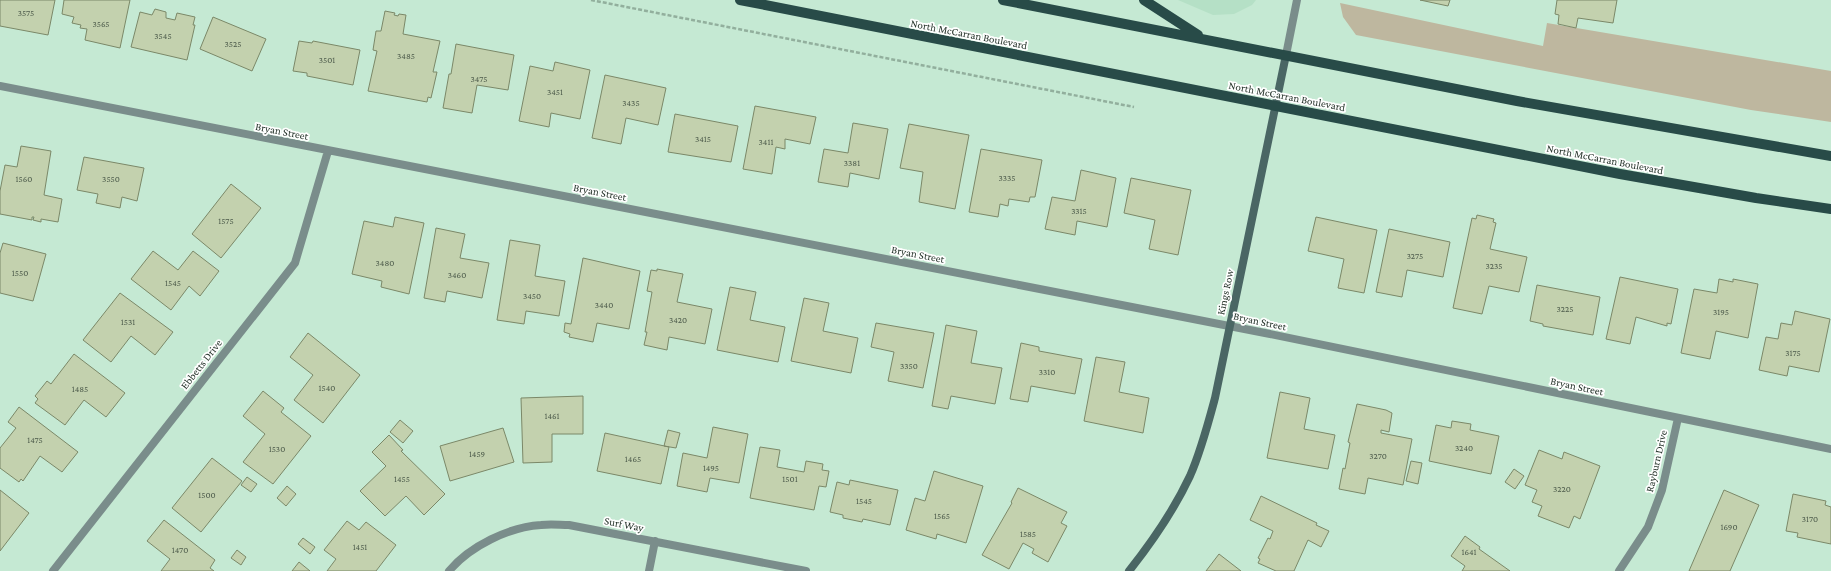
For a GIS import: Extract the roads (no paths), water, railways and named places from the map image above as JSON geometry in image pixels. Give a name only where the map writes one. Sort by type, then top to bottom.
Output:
[{"type":"main road","name":"North McCarran Boulevard","points":[[740,0],[1088,70],[1276,105],[1452,142],[1756,198],[1831,208]]},
{"type":"main road","points":[[1003,0],[1517,101],[1831,156]]},
{"type":"main road","points":[[1144,0],[1203,39]]},
{"type":"main road","name":"Kings Row","points":[[1129,571],[1168,515],[1189,477],[1206,431],[1215,398],[1286,55]]},
{"type":"street","name":"Kings Row","points":[[1286,55],[1297,0]]},
{"type":"street","name":"Bryan Street","points":[[0,86],[1229,326],[1831,448]]},
{"type":"street","name":"Ebbetts Drive","points":[[53,571],[295,263],[328,151]]},
{"type":"street","name":"Rayburn Drive","points":[[1619,571],[1648,526],[1662,490],[1678,418]]},
{"type":"street","name":"Surf Way","points":[[449,571],[477,547],[507,533],[540,525],[569,525],[806,571]]},
{"type":"street","points":[[649,571],[655,541]]}]
